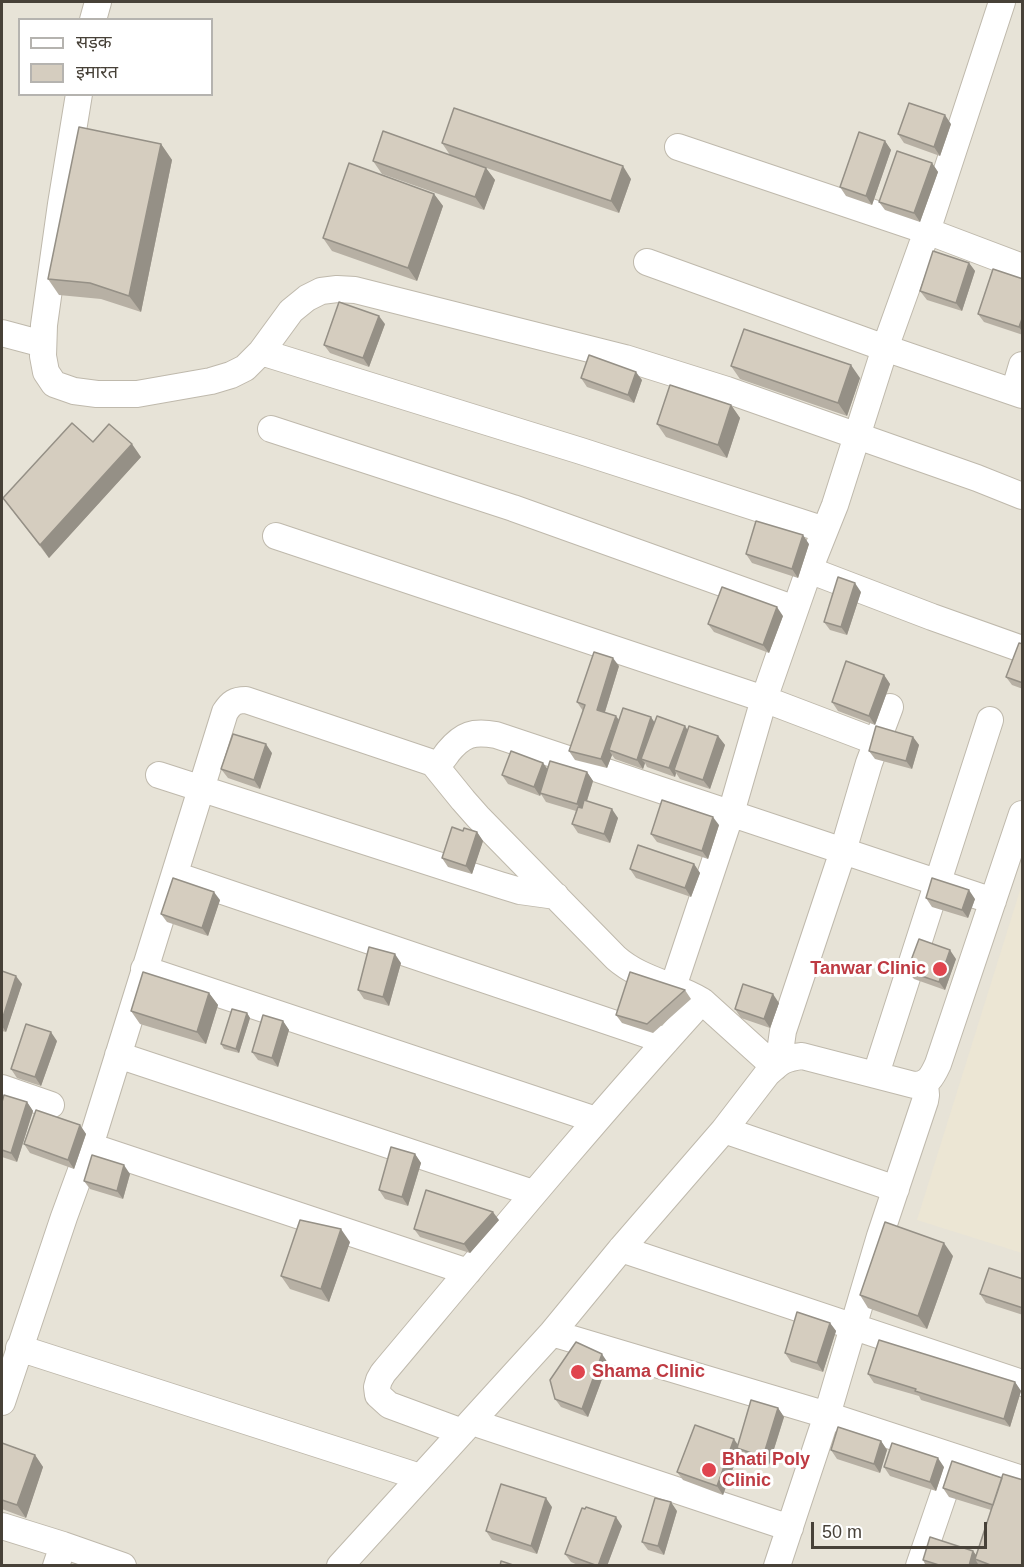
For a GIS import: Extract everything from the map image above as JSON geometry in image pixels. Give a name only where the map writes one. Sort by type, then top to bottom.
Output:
[{"type":"street","points":[[94,18],[98,2]]},
{"type":"street","points":[[673,987],[731,813],[764,699],[809,570],[835,505],[885,348],[927,231],[1002,2]]},
{"type":"street","points":[[79,96],[44,325],[43,356],[46,372],[54,384],[74,391],[97,394],[137,394],[211,381],[231,375],[246,368],[261,352],[291,311],[307,298],[321,291],[355,290],[625,358],[727,390],[1023,496]]},
{"type":"street","points":[[678,147],[927,231],[1023,267]]},
{"type":"street","points":[[647,262],[1018,394],[1023,365]]},
{"type":"street","points":[[2,333],[43,344]]},
{"type":"street","points":[[261,352],[569,447],[825,530]]},
{"type":"street","points":[[271,429],[513,508],[795,609]]},
{"type":"street","points":[[276,536],[764,699],[877,742]]},
{"type":"street","points":[[809,570],[1023,649]]},
{"type":"street","points":[[2,1402],[90,1146],[225,712],[231,703],[246,700],[433,763],[463,800],[627,967],[702,1001],[780,1063]]},
{"type":"street","points":[[780,1063],[783,1031],[890,707]]},
{"type":"street","points":[[876,1074],[990,720]]},
{"type":"street","points":[[433,763],[443,760],[460,740],[470,734],[483,733],[511,739],[993,901]]},
{"type":"street","points":[[159,775],[500,885],[520,891],[556,896]]},
{"type":"street","points":[[340,1566],[552,1333],[724,1130],[767,1074],[780,1063],[802,1056],[812,1057],[914,1084],[925,1084],[930,1079],[938,1065],[1023,814]]},
{"type":"street","points":[[175,875],[666,1041]]},
{"type":"street","points":[[144,969],[596,1120]]},
{"type":"street","points":[[702,1001],[533,1193],[382,1373],[377,1388],[378,1395],[389,1405],[790,1527]]},
{"type":"street","points":[[118,1055],[533,1193]]},
{"type":"street","points":[[777,1566],[925,1101],[925,1084]]},
{"type":"street","points":[[2,1088],[51,1105]]},
{"type":"street","points":[[724,1130],[896,1189]]},
{"type":"street","points":[[90,1146],[468,1272]]},
{"type":"street","points":[[621,1249],[1023,1383]]},
{"type":"street","points":[[552,1333],[827,1414],[1023,1479]]},
{"type":"street","points":[[20,1348],[420,1477]]},
{"type":"street","points":[[919,1566],[957,1457]]},
{"type":"street","points":[[2,1526],[59,1555],[123,1566]]},
{"type":"shaded area","points":[[2,2],[1022,2],[1022,1565],[2,1565]]},
{"type":"shaded area","points":[[1022,884],[1022,1253],[917,1220]]},
{"type":"building","points":[[909,103],[945,115],[934,147],[898,134]]},
{"type":"building","points":[[454,108],[623,166],[611,201],[442,143]]},
{"type":"building","points":[[79,127],[161,144],[129,296],[90,283],[48,279]]},
{"type":"building","points":[[383,131],[486,168],[475,197],[373,161]]},
{"type":"building","points":[[859,132],[885,141],[866,196],[840,187]]},
{"type":"building","points":[[897,151],[932,163],[914,213],[879,202]]},
{"type":"building","points":[[349,163],[434,194],[408,268],[323,238]]},
{"type":"building","points":[[933,251],[969,263],[956,303],[920,291]]},
{"type":"building","points":[[993,269],[1023,279],[1023,316],[1019,327],[978,314]]},
{"type":"building","points":[[339,302],[379,316],[363,358],[324,345]]},
{"type":"building","points":[[744,329],[851,365],[838,403],[731,366]]},
{"type":"building","points":[[589,355],[636,372],[628,395],[581,378]]},
{"type":"building","points":[[670,385],[731,405],[718,445],[657,424]]},
{"type":"building","points":[[72,423],[93,442],[109,424],[132,444],[40,545],[3,498]]},
{"type":"building","points":[[756,521],[803,535],[792,569],[746,554]]},
{"type":"building","points":[[838,577],[855,583],[841,627],[824,622]]},
{"type":"building","points":[[722,587],[777,607],[763,645],[708,624]]},
{"type":"building","points":[[1019,643],[1023,644],[1023,683],[1006,677]]},
{"type":"building","points":[[594,652],[613,658],[597,710],[616,716],[601,759],[569,751],[585,705],[577,702]]},
{"type":"building","points":[[846,661],[884,675],[869,716],[832,702]]},
{"type":"building","points":[[623,708],[651,717],[637,760],[609,750]]},
{"type":"building","points":[[657,716],[685,726],[669,768],[641,759]]},
{"type":"building","points":[[689,726],[718,736],[703,780],[674,770]]},
{"type":"building","points":[[876,726],[913,737],[906,761],[869,751]]},
{"type":"building","points":[[233,734],[266,744],[254,780],[221,769]]},
{"type":"building","points":[[511,751],[543,763],[534,787],[502,775]]},
{"type":"building","points":[[550,761],[587,772],[577,804],[540,793]]},
{"type":"building","points":[[584,800],[612,809],[604,834],[572,824],[578,807],[582,808]]},
{"type":"building","points":[[662,800],[713,817],[702,851],[651,834]]},
{"type":"building","points":[[452,827],[477,832],[466,866],[442,858]]},
{"type":"building","points":[[638,845],[694,864],[685,888],[630,869]]},
{"type":"building","points":[[173,878],[214,892],[202,928],[161,914]]},
{"type":"building","points":[[932,878],[969,890],[962,910],[926,898]]},
{"type":"building","points":[[919,939],[950,950],[939,982],[907,971]]},
{"type":"building","points":[[369,947],[395,954],[383,997],[358,990]]},
{"type":"building","points":[[2,971],[16,976],[2,1020]]},
{"type":"building","points":[[143,972],[209,993],[197,1032],[131,1011]]},
{"type":"building","points":[[630,972],[685,990],[647,1024],[616,1015]]},
{"type":"building","points":[[743,984],[773,994],[764,1019],[735,1009]]},
{"type":"building","points":[[232,1009],[247,1013],[236,1049],[221,1044]]},
{"type":"building","points":[[263,1015],[283,1021],[272,1058],[252,1052]]},
{"type":"building","points":[[26,1024],[51,1032],[35,1077],[11,1069]]},
{"type":"building","points":[[4,1095],[27,1102],[11,1153],[2,1150]]},
{"type":"building","points":[[36,1110],[80,1125],[68,1160],[24,1144]]},
{"type":"building","points":[[391,1147],[415,1154],[402,1197],[379,1190]]},
{"type":"building","points":[[92,1155],[124,1165],[117,1191],[84,1181]]},
{"type":"building","points":[[426,1190],[493,1212],[464,1244],[414,1229]]},
{"type":"building","points":[[300,1220],[341,1229],[321,1289],[281,1276]]},
{"type":"building","points":[[885,1222],[944,1243],[918,1316],[860,1295]]},
{"type":"building","points":[[989,1268],[1023,1279],[1023,1308],[980,1294]]},
{"type":"building","points":[[797,1312],[830,1323],[817,1363],[785,1353]]},
{"type":"building","points":[[879,1340],[1015,1382],[1004,1419],[868,1374]]},
{"type":"building","points":[[576,1342],[602,1354],[582,1409],[555,1399],[550,1380]]},
{"type":"building","points":[[751,1400],[778,1408],[763,1457],[737,1448]]},
{"type":"building","points":[[695,1425],[734,1439],[717,1486],[677,1472]]},
{"type":"building","points":[[838,1427],[881,1441],[874,1464],[831,1450]]},
{"type":"building","points":[[2,1443],[35,1455],[17,1505],[2,1500]]},
{"type":"building","points":[[892,1443],[938,1458],[930,1482],[884,1467]]},
{"type":"building","points":[[952,1461],[1002,1478],[993,1505],[943,1488]]},
{"type":"building","points":[[1003,1474],[1023,1480],[1023,1566],[993,1566],[975,1559]]},
{"type":"building","points":[[501,1484],[546,1498],[531,1546],[486,1531]]},
{"type":"building","points":[[655,1498],[671,1502],[658,1546],[642,1542]]},
{"type":"building","points":[[586,1507],[616,1517],[598,1566],[565,1554],[582,1508]]},
{"type":"building","points":[[930,1537],[973,1551],[969,1566],[942,1566],[923,1560]]},
{"type":"building","points":[[501,1561],[516,1566],[500,1566]]},
{"type":"place","name":"Tanwar Clinic","points":[[940,969]]},
{"type":"place","name":"Shama Clinic","points":[[578,1372]]},
{"type":"place","name":"Bhati Poly Clinic","points":[[709,1470]]}]
